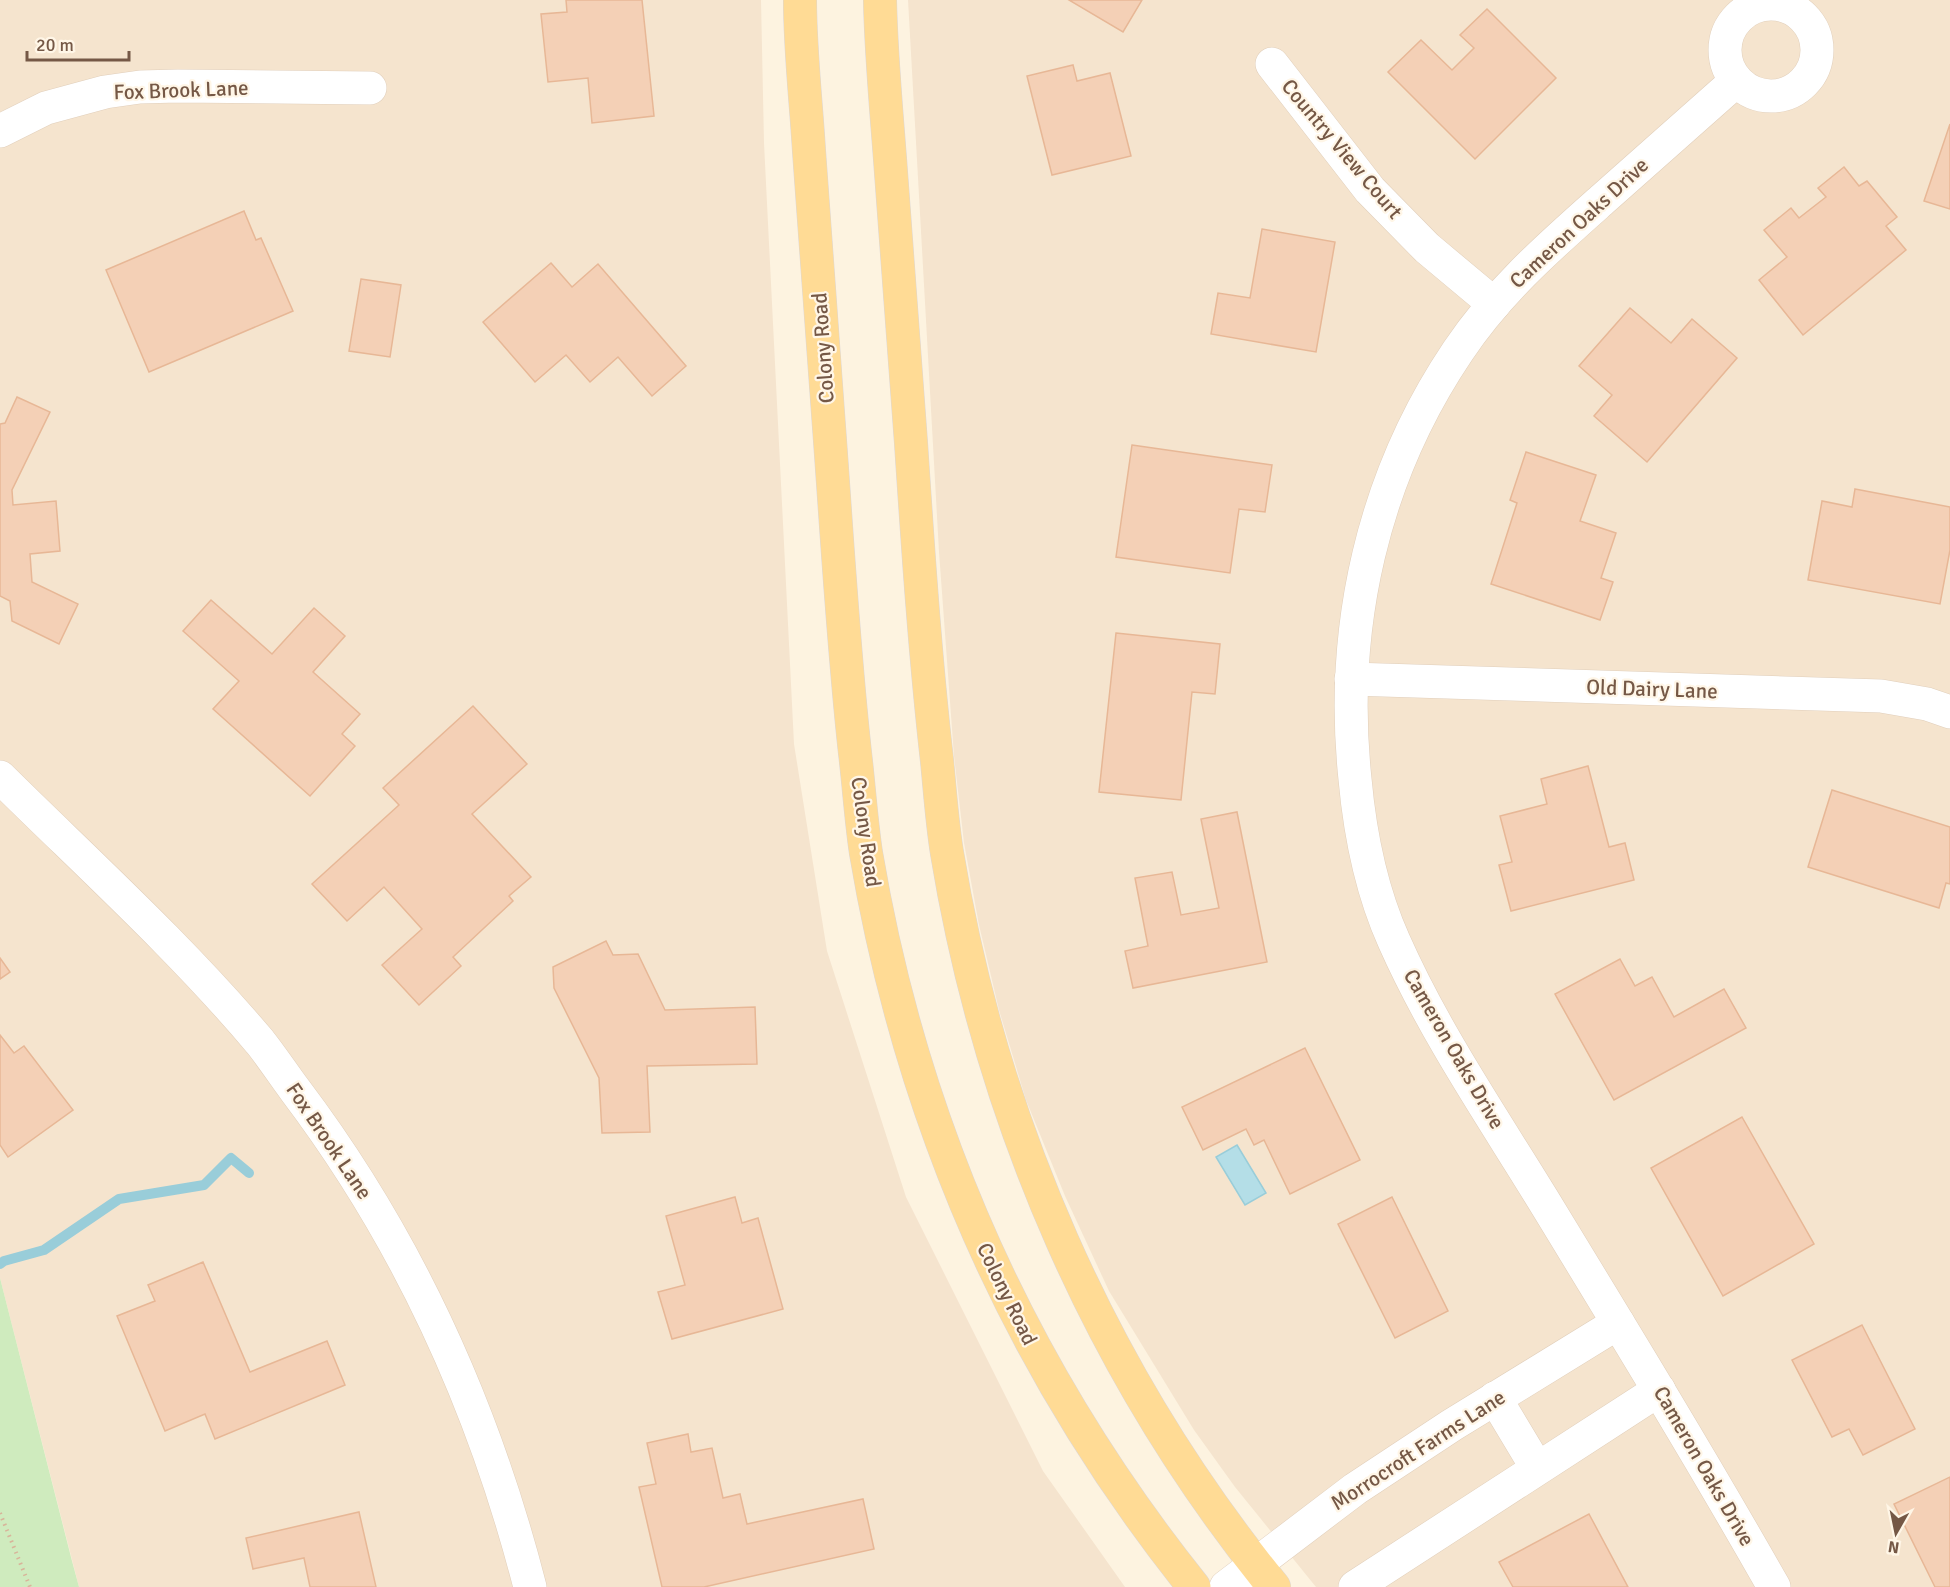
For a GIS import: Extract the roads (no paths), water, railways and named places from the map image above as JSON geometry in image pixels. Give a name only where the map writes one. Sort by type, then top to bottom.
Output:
[{"type":"main road","name":"Colony Road","points":[[800,0],[847,679],[866,850],[886,955],[913,1059],[928,1104],[948,1161],[989,1259],[1037,1355],[1092,1448],[1153,1536],[1194,1587]]},
{"type":"main road","points":[[880,0],[927,679],[946,850],[967,955],[994,1059],[1028,1161],[1069,1259],[1118,1355],[1173,1448],[1264,1575]]},
{"type":"street","name":"Country View Court","points":[[1272,64],[1370,190],[1427,248],[1494,304]]},
{"type":"street","name":"Cameron Oaks Drive","points":[[1736,81],[1536,258],[1494,304],[1460,348],[1439,381],[1415,425],[1385,496],[1364,571],[1354,635],[1351,743],[1359,825],[1379,900],[1393,938],[1427,1010],[1659,1390],[1774,1587]]},
{"type":"street","name":"Fox Brook Lane","points":[[0,130],[46,108],[105,92],[140,87],[370,88]]},
{"type":"street","name":"Old Dairy Lane","points":[[1351,679],[1881,696],[1927,704],[1950,712]]},
{"type":"street","name":"Fox Brook Lane","points":[[0,777],[180,952],[259,1042],[333,1141],[392,1236],[444,1339],[486,1439],[530,1587]]},
{"type":"street","name":"Morrocroft Farms Lane","points":[[1226,1587],[1264,1575],[1355,1489],[1495,1398],[1618,1323]]},
{"type":"street","points":[[1355,1587],[1659,1390]]},
{"type":"street","points":[[1495,1398],[1537,1468]]},
{"type":"water","points":[[1237,1145],[1266,1193],[1245,1205],[1216,1157]]},
{"type":"waterway","points":[[0,1264],[44,1250],[119,1199],[204,1185],[231,1158],[249,1173]]}]
